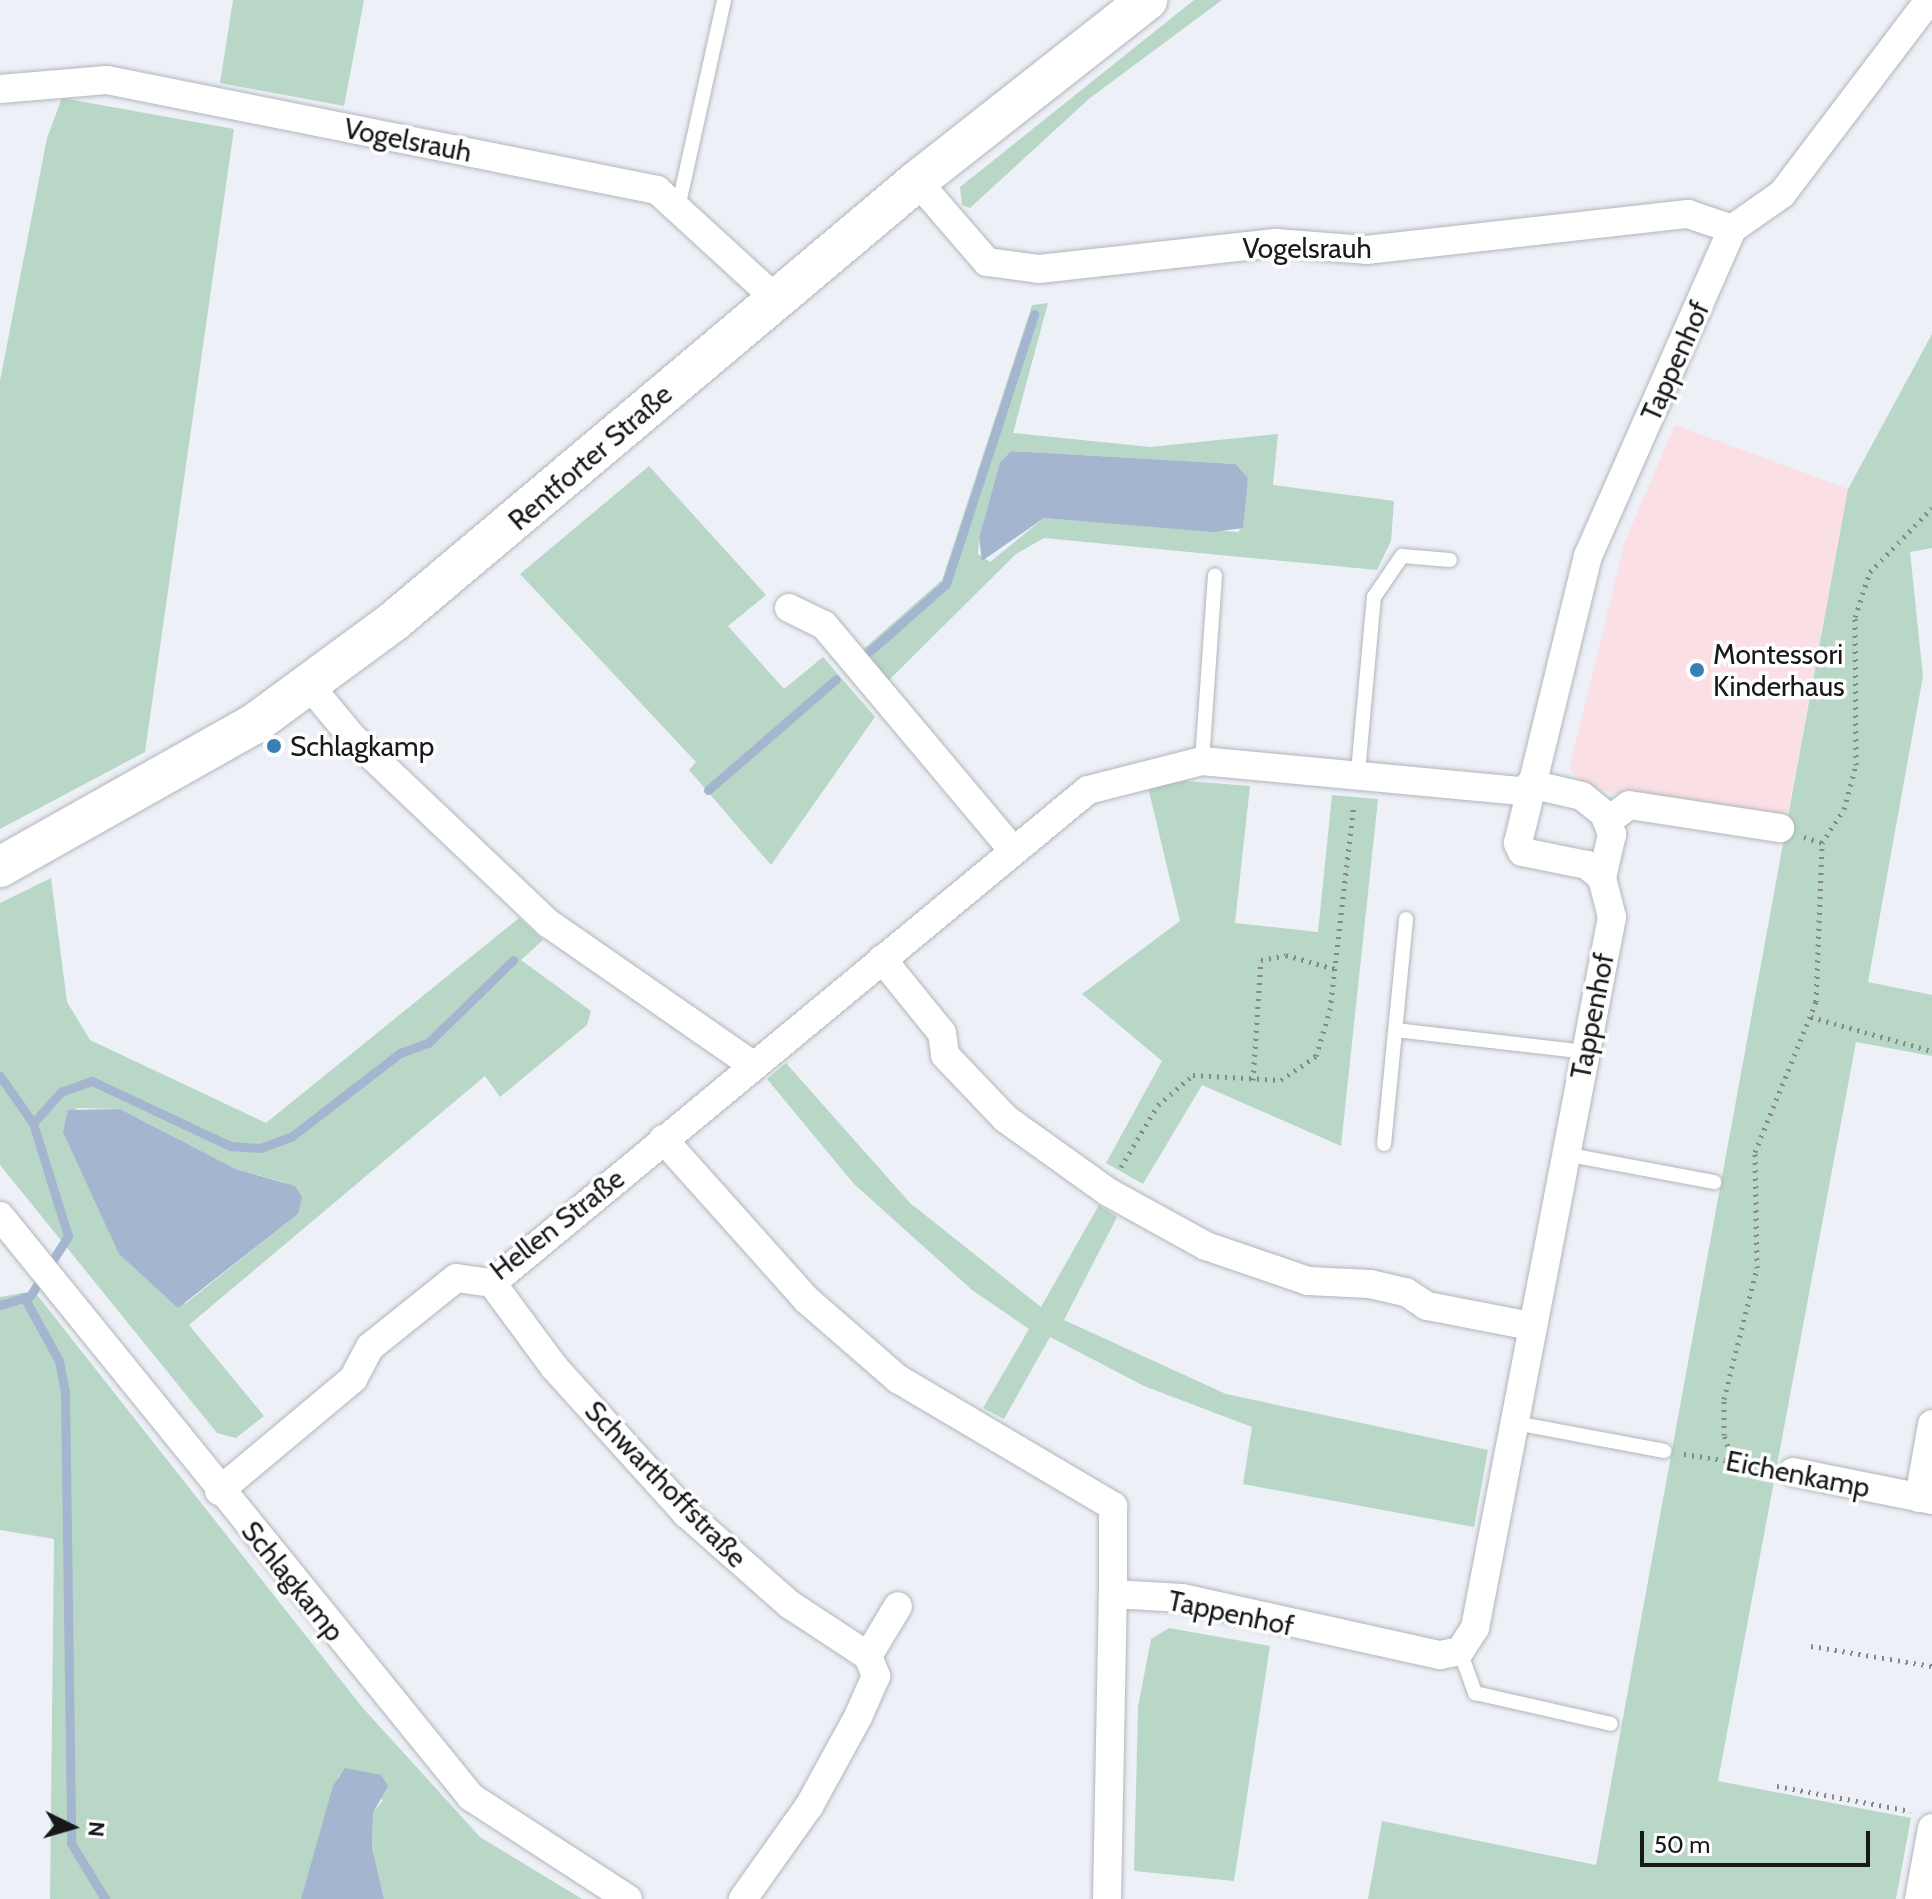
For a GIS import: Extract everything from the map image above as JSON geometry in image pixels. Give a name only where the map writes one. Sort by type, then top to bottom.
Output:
[{"type":"main road","name":"Rentforter Straße","points":[[0,867],[162,781],[309,685],[482,550],[775,298],[917,181],[1147,0]]},
{"type":"street","points":[[1732,229],[1782,194],[1929,0]]},
{"type":"street","name":"Vogelsrauh","points":[[0,89],[107,80],[657,190],[775,298]]},
{"type":"street","name":"Vogelsrauh","points":[[917,181],[987,262],[1039,269],[1276,243],[1366,250],[1688,214],[1732,229]]},
{"type":"street","name":"Tappenhof","points":[[1602,878],[1587,865],[1522,852],[1529,788],[1588,556],[1732,229]]},
{"type":"street","points":[[789,608],[824,625],[1011,848]]},
{"type":"street","points":[[309,685],[353,738],[548,923],[752,1065]]},
{"type":"street","name":"Hellen Straße","points":[[219,1491],[353,1379],[370,1347],[456,1278],[492,1283],[1011,848],[1088,790],[1202,761],[1529,788]]},
{"type":"street","points":[[1529,788],[1582,796],[1608,821],[1629,805],[1780,828]]},
{"type":"street","name":"Tappenhof","points":[[1113,1594],[1182,1598],[1440,1655],[1460,1651],[1475,1628],[1612,917],[1602,878],[1608,821]]},
{"type":"street","points":[[882,959],[942,1033],[945,1055],[1006,1119],[1108,1192],[1206,1246],[1308,1281],[1382,1287],[1427,1306],[1531,1326]]},
{"type":"street","points":[[663,1139],[807,1300],[898,1379],[1113,1506],[1107,1899]]},
{"type":"street","name":"Schlagkamp","points":[[0,1216],[219,1491],[471,1797],[628,1899]]},
{"type":"street","name":"Schwarthoffstraße","points":[[492,1283],[555,1368],[687,1514],[789,1604],[868,1656]]},
{"type":"street","points":[[1925,1499],[1932,1424]]},
{"type":"street","name":"Eichenkamp","points":[[1793,1472],[1925,1499]]},
{"type":"street","points":[[743,1899],[809,1806],[858,1717],[876,1676],[868,1656],[898,1606]]},
{"type":"street","points":[[1919,1899],[1927,1836]]},
{"type":"lane","points":[[678,209],[724,0]]},
{"type":"lane","points":[[1358,772],[1374,597],[1402,556],[1450,560]]},
{"type":"lane","points":[[1202,761],[1215,575]]},
{"type":"lane","points":[[1384,1144],[1406,919]]},
{"type":"lane","points":[[1396,1030],[1585,1052]]},
{"type":"lane","points":[[1564,1154],[1714,1182]]},
{"type":"lane","points":[[1515,1423],[1664,1451]]},
{"type":"lane","points":[[1460,1651],[1475,1693],[1611,1724]]},
{"type":"path","points":[[1733,1461],[1724,1399],[1757,1268],[1755,1152],[1811,1017],[1822,843],[1844,809],[1856,765],[1852,638],[1860,594],[1890,546],[1932,508]]},
{"type":"path","points":[[1108,1192],[1175,1087],[1208,1072],[1253,1080],[1281,1080],[1316,1056],[1326,1033],[1358,772]]},
{"type":"path","points":[[1253,1080],[1261,960],[1286,955],[1335,969]]},
{"type":"path","points":[[1811,1017],[1932,1051]]},
{"type":"path","name":"Eichenkamp","points":[[1664,1451],[1793,1472]]},
{"type":"path","points":[[1811,1646],[1932,1666]]},
{"type":"path","points":[[1777,1786],[1927,1836]]},
{"type":"shaded area","points":[[1675,425],[1848,489],[1786,823],[1613,793],[1582,784],[1569,768],[1625,541]]},
{"type":"green space","points":[[233,0],[364,0],[344,106],[220,83]]},
{"type":"green space","points":[[1194,0],[1222,0],[1090,98],[970,208],[962,205],[960,187]]},
{"type":"green space","points":[[62,98],[234,129],[145,752],[0,829],[0,381],[47,138]]},
{"type":"green space","points":[[1048,303],[1013,433],[1150,447],[1278,434],[1273,485],[1394,501],[1391,541],[1377,570],[1044,538],[1016,554],[886,683],[860,652],[942,580],[1032,305]],"holes":[[[1011,451],[1236,464],[1248,478],[1239,532],[1044,518],[990,562],[978,554],[979,538],[1000,462]]]},
{"type":"green space","points":[[1932,334],[1932,548],[1910,552],[1923,676],[1868,982],[1932,995],[1932,1056],[1856,1042],[1718,1781],[1911,1818],[1896,1899],[1368,1899],[1382,1821],[1596,1865],[1848,489]]},
{"type":"green space","points":[[649,466],[766,595],[728,626],[784,689],[823,657],[875,717],[771,865],[689,770],[696,762],[520,574]]},
{"type":"green space","points":[[1186,781],[1250,786],[1235,923],[1318,932],[1332,795],[1378,799],[1341,1146],[1202,1085],[1143,1184],[1106,1163],[1162,1061],[1082,994],[1180,921],[1148,787]]},
{"type":"green space","points":[[51,878],[67,1002],[90,1040],[266,1123],[519,918],[543,940],[521,960],[591,1011],[587,1025],[500,1097],[485,1076],[189,1325],[264,1416],[236,1438],[217,1433],[0,1165],[0,903]],"holes":[[[76,1108],[120,1109],[236,1169],[283,1182],[298,1214],[185,1304]]]},
{"type":"green space","points":[[786,1063],[910,1203],[1041,1307],[1099,1205],[1117,1217],[1064,1320],[1226,1394],[1488,1450],[1474,1527],[1243,1484],[1252,1427],[1144,1386],[1050,1337],[1004,1419],[983,1408],[1029,1329],[972,1290],[854,1184],[767,1079]]},
{"type":"green space","points":[[34,1291],[362,1707],[480,1837],[582,1899],[384,1899],[372,1847],[373,1813],[383,1800],[339,1775],[301,1899],[50,1899],[54,1539],[0,1530],[0,1297]]},
{"type":"green space","points":[[1169,1628],[1270,1646],[1234,1881],[1134,1871],[1138,1707],[1151,1639]]},
{"type":"water","points":[[1011,451],[1236,464],[1248,478],[1243,528],[1213,532],[1044,518],[982,561],[979,538],[1000,462]]},
{"type":"water","points":[[120,1109],[236,1169],[295,1186],[302,1197],[298,1214],[178,1308],[119,1254],[63,1132],[68,1110]]},
{"type":"water","points":[[345,1768],[381,1775],[388,1786],[373,1813],[372,1847],[384,1899],[301,1899],[333,1786]]},
{"type":"waterway","points":[[870,651],[946,584],[1034,314]]},
{"type":"waterway","points":[[708,790],[836,679]]},
{"type":"waterway","points":[[33,1123],[61,1092],[92,1081],[230,1146],[260,1148],[291,1137],[400,1053],[428,1043],[513,960]]},
{"type":"waterway","points":[[0,1076],[33,1123],[68,1236],[30,1296],[0,1305]]},
{"type":"waterway","points":[[24,1297],[59,1361],[65,1392],[71,1843],[105,1899]]},
{"type":"place","name":"Montessori Kinderhaus","points":[[1697,670]]},
{"type":"place","name":"Schlagkamp","points":[[274,746]]}]
